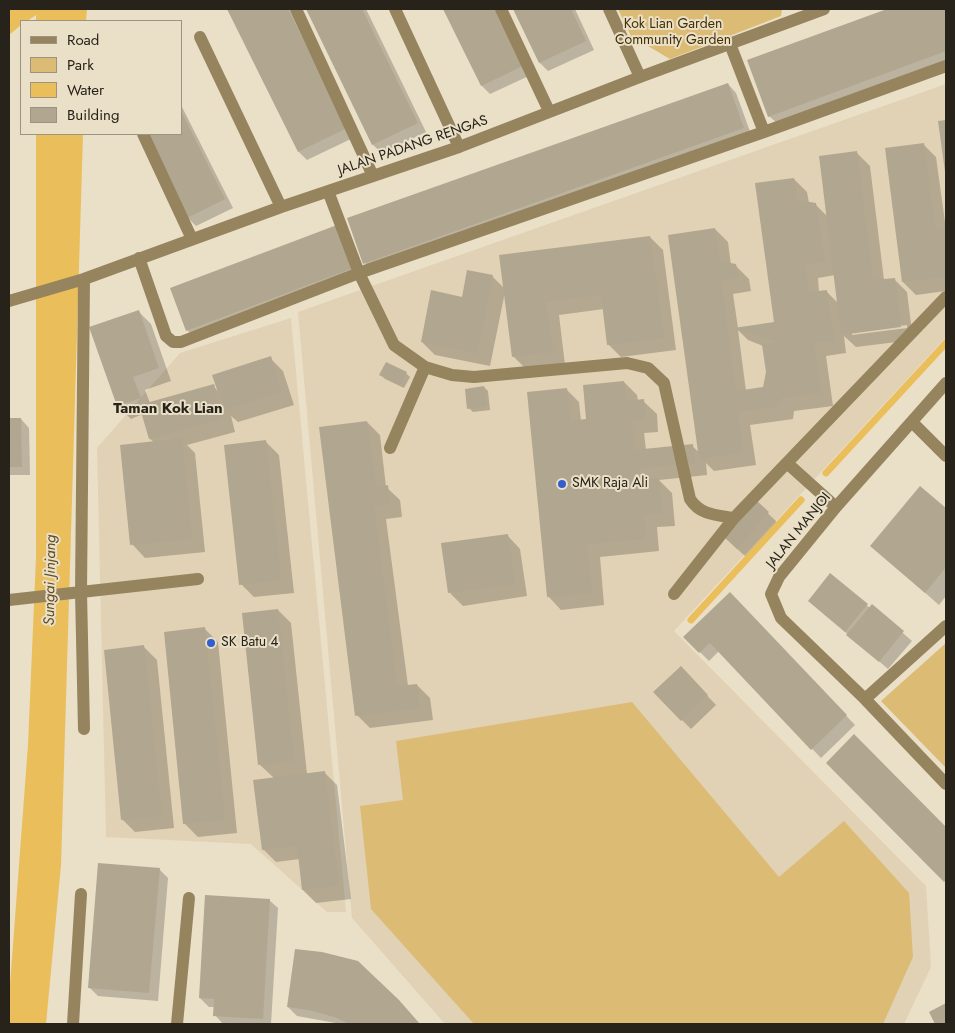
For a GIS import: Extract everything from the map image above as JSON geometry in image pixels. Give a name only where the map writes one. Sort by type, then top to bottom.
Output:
[{"type":"street","points":[[296,9],[373,176]]},
{"type":"street","points":[[395,9],[459,147]]},
{"type":"street","points":[[501,9],[549,112]]},
{"type":"street","points":[[608,9],[640,77]]},
{"type":"street","name":"JALAN PADANG RENGAS","points":[[9,301],[82,280],[282,207],[459,147],[819,10]]},
{"type":"street","points":[[200,37],[282,207]]},
{"type":"street","points":[[730,44],[764,132]]},
{"type":"street","points":[[139,258],[166,336],[173,342],[181,342],[359,273],[764,132],[946,66]]},
{"type":"street","points":[[143,135],[192,239]]},
{"type":"street","points":[[328,191],[359,273],[394,345],[425,367],[452,376],[474,377],[627,363],[648,368],[664,383],[690,500],[695,508],[707,514],[734,518]]},
{"type":"street","points":[[82,280],[81,592],[84,729]]},
{"type":"street","points":[[674,594],[734,518],[946,297]]},
{"type":"street","points":[[390,448],[425,367]]},
{"type":"street","name":"JALAN MANJOI","points":[[946,383],[836,507],[779,577],[771,594],[781,618],[864,699],[946,784]]},
{"type":"street","points":[[912,422],[946,456]]},
{"type":"street","points":[[787,463],[836,507]]},
{"type":"street","points":[[9,600],[198,579]]},
{"type":"street","points":[[864,699],[946,626]]},
{"type":"street","points":[[73,1024],[81,894]]},
{"type":"street","points":[[177,1024],[189,898]]},
{"type":"shaded area","name":"SMK Raja Ali","points":[[946,84],[946,337],[674,631],[926,886],[931,967],[904,1024],[445,1024],[352,918],[298,312]]},
{"type":"shaded area","name":"SK Batu 4","points":[[291,318],[346,912],[327,912],[251,844],[106,837],[97,448],[180,353]]},
{"type":"green space","name":"Kok Lian Garden Community Garden","points":[[618,9],[782,9],[781,16],[670,59],[631,36]]},
{"type":"green space","points":[[946,643],[946,768],[881,701]]},
{"type":"green space","points":[[632,702],[779,877],[844,821],[909,893],[913,957],[883,1024],[474,1024],[371,909],[360,806],[403,800],[396,741]]},
{"type":"water","points":[[9,9],[87,9],[86,20],[36,20],[36,15],[28,20],[20,20],[20,26],[9,35]]},
{"type":"water","name":"Sungai Jinjang","points":[[36,135],[83,135],[61,865],[46,1024],[9,1024],[9,998],[28,745],[36,557]]},
{"type":"building","points":[[227,9],[288,9],[347,128],[298,152]]},
{"type":"building","points":[[306,9],[362,9],[418,123],[372,145]]},
{"type":"building","points":[[443,9],[498,9],[525,65],[481,86]]},
{"type":"building","points":[[513,9],[571,9],[586,41],[539,63]]},
{"type":"building","points":[[887,9],[946,9],[946,51],[768,117],[747,60]]},
{"type":"building","points":[[728,83],[744,128],[363,264],[347,218]]},
{"type":"building","points":[[182,113],[225,199],[187,218],[146,135],[182,135]]},
{"type":"building","points":[[946,120],[946,172],[945,172],[938,121]]},
{"type":"building","points":[[924,143],[935,229],[946,228],[946,276],[902,282],[885,148]]},
{"type":"building","points":[[857,151],[873,280],[895,278],[901,327],[841,335],[819,156]]},
{"type":"building","points":[[794,178],[797,200],[816,203],[825,262],[805,265],[809,292],[827,290],[834,341],[814,343],[821,393],[781,398],[780,406],[738,412],[743,452],[699,459],[668,235],[715,228],[720,261],[736,264],[739,278],[721,281],[736,391],[763,387],[766,372],[762,345],[777,342],[734,328],[774,322],[755,183]]},
{"type":"building","points":[[337,225],[353,268],[186,331],[170,288]]},
{"type":"building","points":[[650,236],[664,338],[607,345],[601,295],[546,302],[553,352],[512,357],[499,255]]},
{"type":"building","points":[[467,270],[493,275],[477,354],[421,342],[431,290],[462,297]]},
{"type":"building","points":[[139,310],[159,368],[133,377],[141,398],[117,406],[89,327]]},
{"type":"building","points":[[271,356],[282,392],[224,410],[212,375]]},
{"type":"building","points":[[386,362],[407,372],[400,385],[379,375]]},
{"type":"building","points":[[624,381],[626,401],[644,399],[646,419],[632,421],[634,450],[693,444],[695,463],[640,468],[641,480],[659,478],[662,513],[644,515],[646,539],[587,544],[592,593],[547,597],[527,392],[567,388],[570,421],[586,419],[583,385]]},
{"type":"building","points":[[214,384],[223,419],[149,439],[139,405]]},
{"type":"building","points":[[484,386],[487,406],[467,409],[465,389]]},
{"type":"building","points":[[9,418],[21,418],[22,467],[9,467]]},
{"type":"building","points":[[367,421],[376,487],[388,485],[390,504],[374,506],[397,686],[417,684],[420,708],[355,716],[319,427]]},
{"type":"building","points":[[182,438],[192,539],[130,545],[120,445]]},
{"type":"building","points":[[266,440],[281,580],[239,585],[224,445]]},
{"type":"building","points":[[920,486],[946,508],[946,567],[925,593],[870,546]]},
{"type":"building","points":[[756,500],[769,512],[737,549],[724,537]]},
{"type":"building","points":[[508,534],[515,584],[448,593],[441,543]]},
{"type":"building","points":[[830,573],[868,604],[845,632],[808,601]]},
{"type":"building","points":[[730,592],[847,715],[811,750],[710,643],[699,653],[683,637]]},
{"type":"building","points":[[872,604],[904,631],[879,662],[846,635]]},
{"type":"building","points":[[278,609],[294,761],[258,765],[242,613]]},
{"type":"building","points":[[205,627],[225,820],[183,824],[164,632]]},
{"type":"building","points":[[144,645],[162,816],[121,820],[104,650]]},
{"type":"building","points":[[681,666],[708,695],[681,721],[653,692]]},
{"type":"building","points":[[854,734],[946,827],[946,880],[944,882],[826,763]]},
{"type":"building","points":[[325,771],[339,886],[302,890],[297,846],[262,850],[253,780]]},
{"type":"building","points":[[98,863],[160,868],[149,993],[88,988]]},
{"type":"building","points":[[205,895],[270,899],[263,1019],[213,1016],[214,999],[199,998]]},
{"type":"building","points":[[295,949],[322,952],[358,961],[399,1000],[420,1024],[349,1024],[337,1018],[313,1011],[287,1007]]},
{"type":"building","points":[[946,1003],[946,1024],[935,1024],[929,1012]]},
{"type":"waterway","points":[[826,473],[946,343]]},
{"type":"waterway","points":[[691,620],[801,500]]},
{"type":"place","name":"SMK Raja Ali","points":[[562,484]]},
{"type":"place","name":"SK Batu 4","points":[[211,643]]},
{"type":"district","name":"Taman Kok Lian","points":[[168,409]]}]
